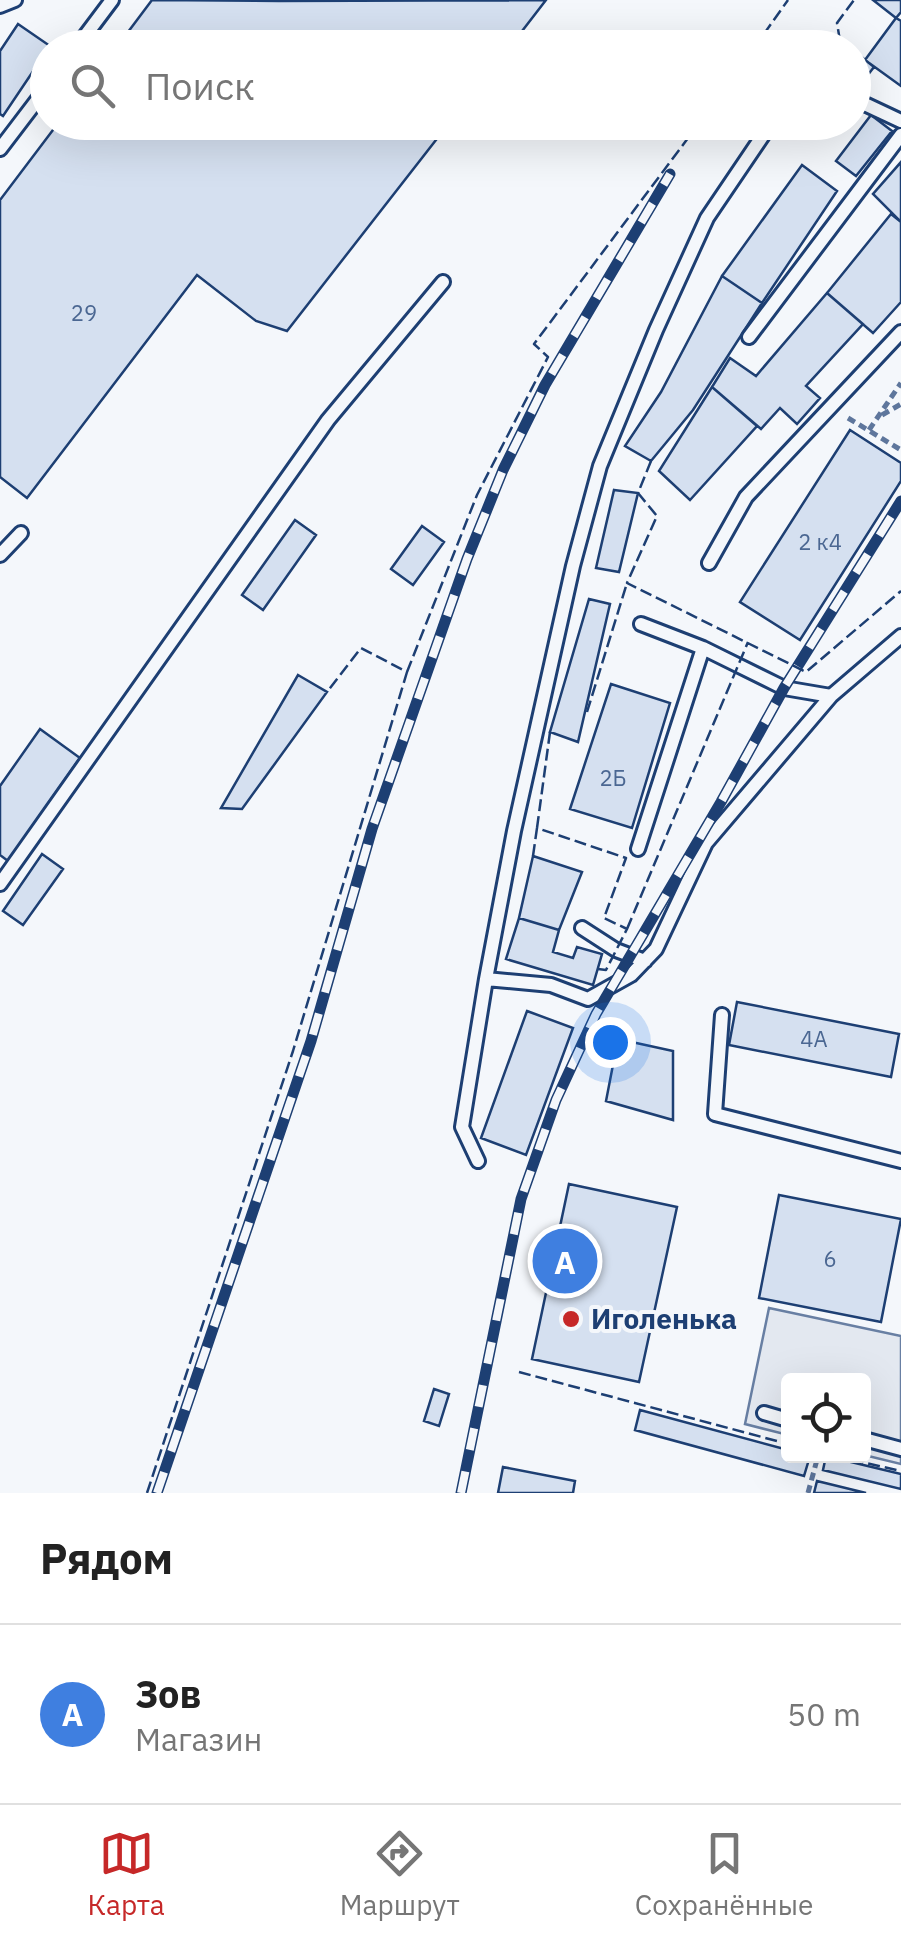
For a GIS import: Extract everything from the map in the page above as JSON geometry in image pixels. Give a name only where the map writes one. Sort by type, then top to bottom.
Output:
[{"type":"lane","points":[[0,6],[15,0]]},
{"type":"lane","points":[[90,30],[112,0]]},
{"type":"lane","points":[[871,108],[901,121]]},
{"type":"lane","points":[[0,149],[30,110]]},
{"type":"lane","points":[[748,337],[901,135]]},
{"type":"lane","points":[[478,1161],[462,1126],[486,979],[514,831],[573,566],[600,466],[707,218],[760,140]]},
{"type":"lane","points":[[0,884],[328,420],[443,282]]},
{"type":"lane","points":[[708,562],[746,497],[901,332]]},
{"type":"lane","points":[[0,555],[21,533]]},
{"type":"lane","points":[[642,624],[784,688],[831,696]]},
{"type":"lane","points":[[486,979],[551,985],[588,999],[631,975],[656,949],[706,842],[831,696],[901,636]]},
{"type":"lane","points":[[638,849],[702,648]]},
{"type":"lane","points":[[582,928],[616,950],[645,961]]},
{"type":"lane","points":[[722,1016],[715,1114],[901,1161]]},
{"type":"lane","points":[[764,1413],[781,1418]]},
{"type":"lane","points":[[871,1441],[901,1449]]},
{"type":"path","points":[[869,430],[901,383]]},
{"type":"path","points":[[878,418],[901,404]]},
{"type":"path","points":[[831,407],[901,450]]},
{"type":"path","points":[[808,1493],[816,1463]]},
{"type":"shaded area","points":[[769,1308],[901,1336],[901,1464],[871,1457],[871,1373],[781,1373],[781,1433],[745,1424]]},
{"type":"building","points":[[152,0],[546,0],[523,30],[130,30]]},
{"type":"building","points":[[873,0],[901,0],[901,12],[896,18]]},
{"type":"building","points":[[896,18],[901,21],[901,86],[871,64],[871,52]]},
{"type":"building","points":[[18,24],[30,32],[30,76],[3,116],[0,114],[0,51]]},
{"type":"building","points":[[871,115],[892,131],[856,176],[836,161],[852,140],[871,140]]},
{"type":"building","points":[[45,140],[436,140],[287,331],[256,321],[197,275],[27,498],[0,477],[0,200]]},
{"type":"building","points":[[901,162],[901,222],[873,194]]},
{"type":"building","points":[[802,165],[837,191],[762,303],[722,276]]},
{"type":"building","points":[[891,214],[901,222],[901,302],[873,333],[827,293]]},
{"type":"building","points":[[722,276],[762,303],[693,410],[651,461],[625,446],[661,392]]},
{"type":"building","points":[[827,293],[863,324],[806,386],[820,398],[797,424],[780,408],[761,429],[712,387],[730,358],[756,376]]},
{"type":"building","points":[[712,387],[757,426],[690,500],[659,471]]},
{"type":"building","points":[[850,430],[901,463],[901,481],[800,640],[740,602]]},
{"type":"building","points":[[614,490],[638,493],[619,572],[596,568]]},
{"type":"building","points":[[295,520],[316,535],[263,610],[242,595]]},
{"type":"building","points":[[422,526],[444,542],[413,585],[391,569]]},
{"type":"building","points":[[589,599],[610,604],[578,742],[550,732]]},
{"type":"building","points":[[298,675],[327,692],[242,809],[221,808]]},
{"type":"building","points":[[611,684],[670,703],[632,828],[570,809]]},
{"type":"building","points":[[40,729],[80,758],[8,861],[0,855],[0,786]]},
{"type":"building","points":[[42,854],[63,869],[23,925],[3,911]]},
{"type":"building","points":[[533,856],[582,872],[559,930],[519,918]]},
{"type":"building","points":[[519,918],[559,930],[553,952],[573,958],[577,947],[602,954],[593,985],[506,959]]},
{"type":"building","points":[[737,1002],[899,1034],[891,1077],[729,1045]]},
{"type":"building","points":[[527,1011],[573,1028],[526,1155],[481,1138]]},
{"type":"building","points":[[618,1039],[673,1051],[673,1120],[606,1101]]},
{"type":"building","points":[[569,1184],[677,1207],[639,1382],[532,1359]]},
{"type":"building","points":[[779,1195],[901,1219],[881,1322],[759,1298]]},
{"type":"building","points":[[434,1389],[449,1394],[439,1426],[424,1421]]},
{"type":"building","points":[[640,1410],[781,1448],[781,1463],[808,1463],[804,1476],[635,1430]]},
{"type":"building","points":[[824,1463],[855,1463],[901,1474],[901,1489],[823,1470]]},
{"type":"building","points":[[503,1467],[575,1481],[573,1493],[498,1493]]},
{"type":"building","points":[[817,1481],[866,1493],[814,1493]]},
{"type":"railway","points":[[157,1493],[311,1041],[372,829],[467,559],[503,470],[545,385],[670,174]]},
{"type":"railway","points":[[461,1493],[521,1199],[556,1100],[596,1014],[784,688],[901,501]]},
{"type":"fence","points":[[767,30],[788,0]]},
{"type":"fence","points":[[838,30],[837,23],[854,0]]},
{"type":"fence","points":[[407,672],[477,495],[548,357],[534,344],[687,140]]},
{"type":"fence","points":[[651,461],[638,493],[657,516],[627,583],[806,672],[901,591]]},
{"type":"fence","points":[[587,712],[627,583]]},
{"type":"fence","points":[[627,929],[748,642]]},
{"type":"fence","points":[[147,1493],[293,1051],[407,672],[361,648],[327,692]]},
{"type":"fence","points":[[537,828],[550,732],[555,734]]},
{"type":"fence","points":[[533,856],[537,828],[626,858],[604,918],[627,929],[606,970],[598,969]]},
{"type":"fence","points":[[519,1372],[781,1442]]},
{"type":"fence","points":[[866,1463],[901,1471]]},
{"type":"place","name":"Зов","points":[[565,1261]]},
{"type":"place","name":"Иголенька","points":[[571,1319]]}]
